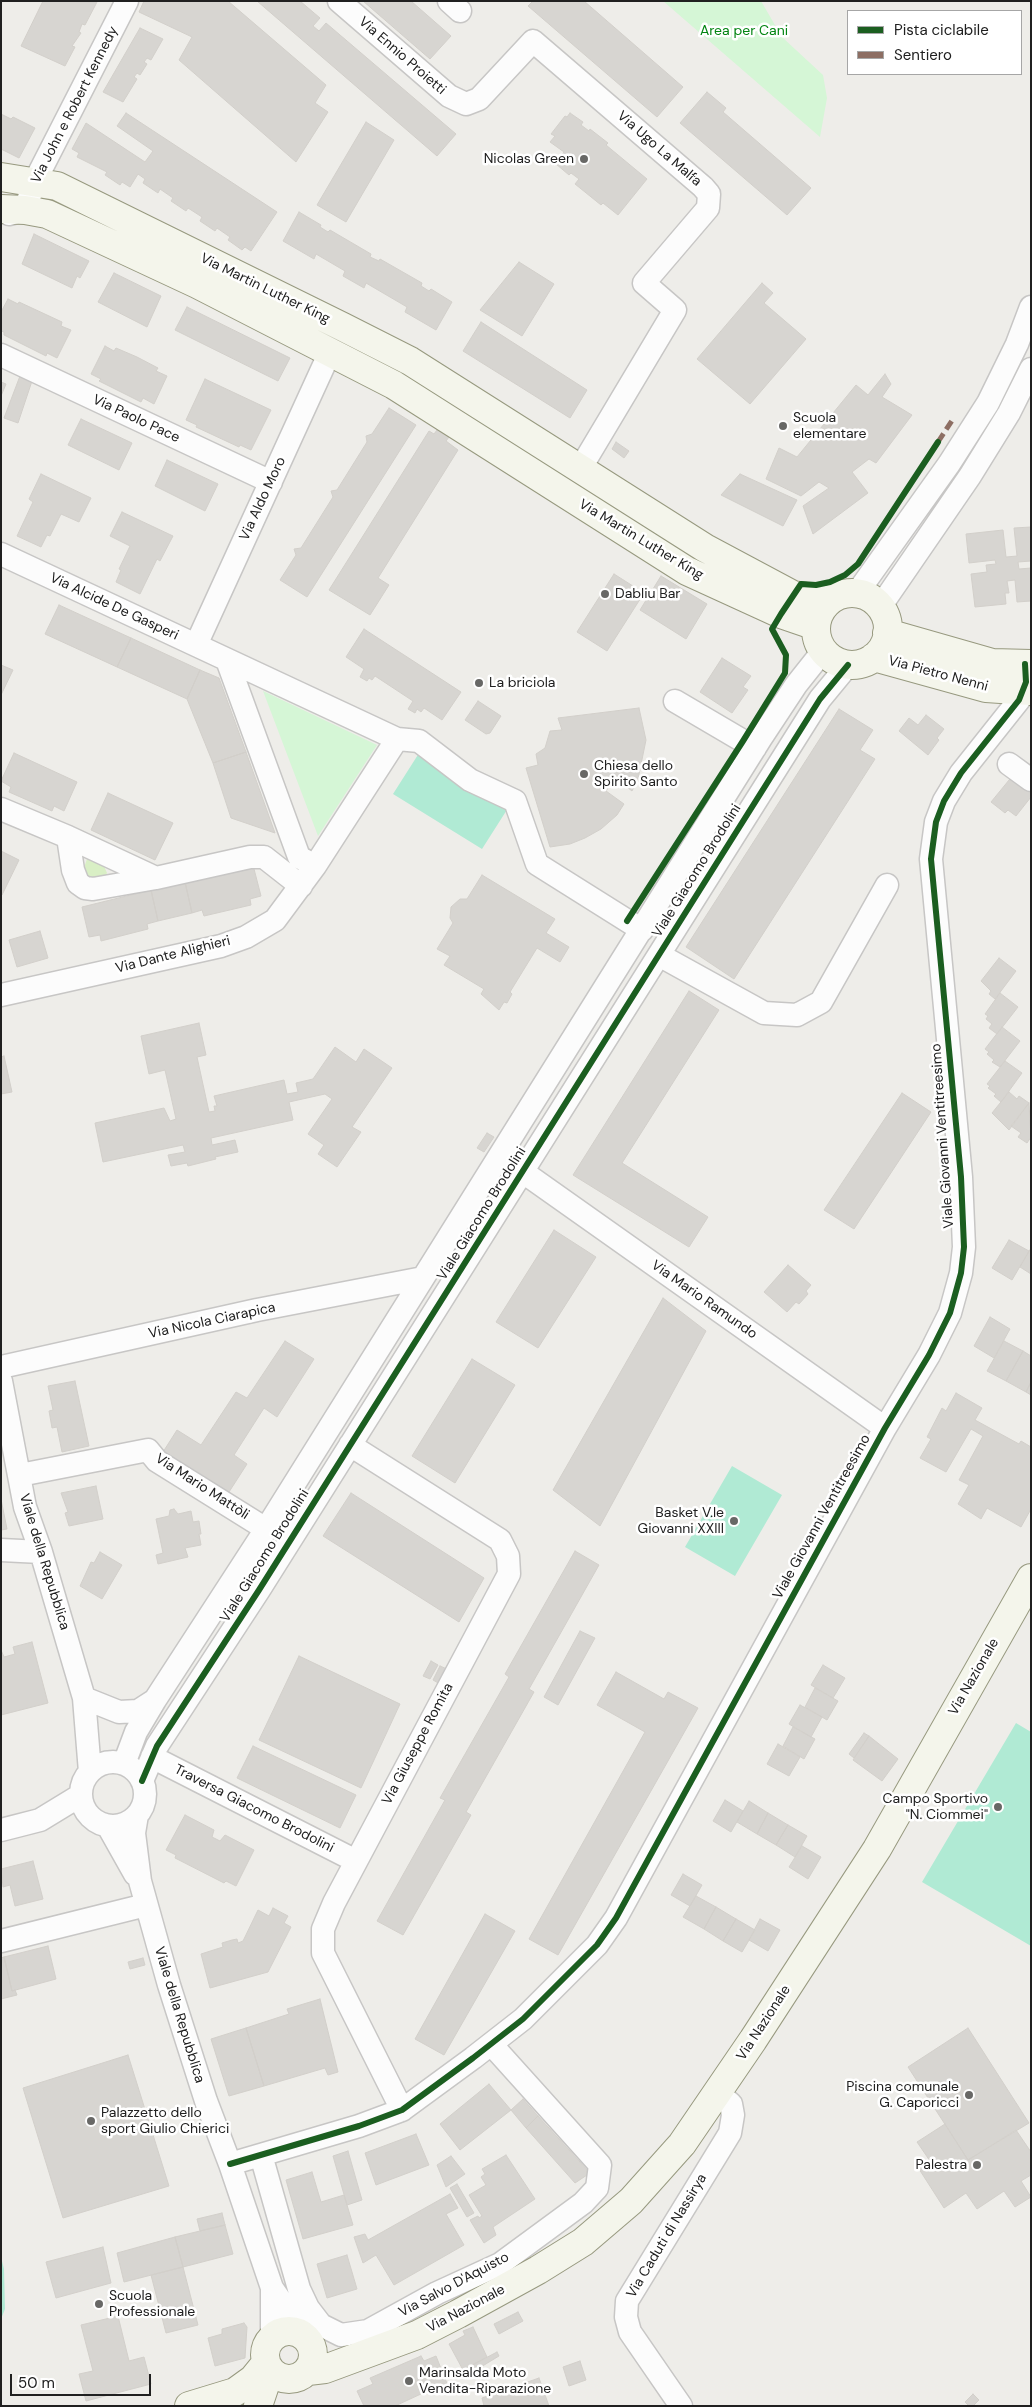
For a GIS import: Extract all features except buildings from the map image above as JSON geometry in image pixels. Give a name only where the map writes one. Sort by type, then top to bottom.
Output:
[{"type":"street","name":"Via John e Robert Kennedy","points":[[9,212],[34,183],[127,1]]},
{"type":"street","name":"Via Ennio Proietti","points":[[338,1],[449,96],[466,104],[479,99],[533,41]]},
{"type":"street","name":"Via Ugo La Malfa","points":[[533,41],[707,190],[710,199],[708,208],[644,282],[675,310],[580,469]]},
{"type":"street","name":"Via Martin Luther King","points":[[1,177],[57,186],[410,361],[705,548],[794,595],[830,600]]},
{"type":"street","name":"Via Martin Luther King","points":[[9,212],[47,214],[197,284],[394,385],[687,571],[781,614],[820,639]]},
{"type":"street","points":[[857,593],[949,464],[988,403],[1017,344],[1031,307]]},
{"type":"street","name":"Via Aldo Moro","points":[[196,646],[330,352]]},
{"type":"street","name":"Via Paolo Pace","points":[[1,355],[271,482]]},
{"type":"street","points":[[880,607],[970,476],[1009,413],[1031,369]]},
{"type":"street","points":[[500,452],[517,429]]},
{"type":"street","points":[[949,464],[970,476]]},
{"type":"street","name":"Via Alcide De Gasperi","points":[[1,554],[396,739],[419,741],[470,780],[515,801],[537,864],[642,930]]},
{"type":"street","points":[[847,593],[857,593],[866,596],[880,607],[885,615],[887,633],[885,642],[874,657],[866,662],[848,665],[839,662],[820,639],[823,607],[830,600],[847,593]]},
{"type":"street","name":"Via Pietro Nenni","points":[[887,633],[992,662],[1028,664]]},
{"type":"street","name":"Viale Giacomo Brodolini","points":[[118,1763],[155,1700],[266,1528],[755,748],[796,686],[820,639]]},
{"type":"street","name":"Via Pietro Nenni","points":[[874,657],[986,688],[1027,691]]},
{"type":"street","points":[[227,660],[299,857],[315,866]]},
{"type":"street","name":"Viale Giovanni Ventitreesimo","points":[[230,2164],[359,2126],[402,2110],[523,2018],[597,1945],[616,1918],[885,1428],[930,1355],[950,1314],[962,1273],[964,1247],[961,1177],[932,859],[936,822],[944,801],[961,773],[1027,691],[1028,664]]},
{"type":"street","name":"Viale Giacomo Brodolini","points":[[142,1781],[152,1757],[820,699],[848,665]]},
{"type":"street","points":[[675,700],[755,748]]},
{"type":"street","name":"Via Dante Alighieri","points":[[1,995],[221,946],[246,937],[275,920],[315,866],[396,739]]},
{"type":"street","points":[[1009,764],[1031,780]]},
{"type":"street","points":[[1,809],[68,837],[156,878]]},
{"type":"street","points":[[68,837],[72,870],[78,883],[85,888],[93,889],[156,878],[250,857],[264,857],[301,886]]},
{"type":"street","points":[[659,954],[764,1013],[798,1015],[821,1002],[888,885]]},
{"type":"street","name":"Via Mario Ramundo","points":[[523,1172],[885,1428]]},
{"type":"street","name":"Via Nicola Ciarapica","points":[[1,1367],[257,1310],[423,1278]]},
{"type":"street","name":"Viale della Repubblica","points":[[1,1381],[25,1507],[41,1552],[85,1705],[90,1772]]},
{"type":"street","name":"Via Giuseppe Romita","points":[[350,1445],[500,1540],[508,1556],[509,1574],[356,1862],[323,1930],[323,1953],[402,2110]]},
{"type":"street","name":"Via Mario Mattòli","points":[[20,1475],[148,1450],[157,1461],[266,1528]]},
{"type":"street","points":[[1,1550],[41,1552]]},
{"type":"street","name":"Via Nazionale","points":[[289,2357],[325,2369],[417,2335],[538,2270],[583,2242],[630,2201],[682,2144],[876,1849],[1031,1578]]},
{"type":"street","name":"Viale Giacomo Brodolini","points":[[85,1705],[119,1712],[138,1711],[155,1700]]},
{"type":"street","name":"Viale della Repubblica","points":[[85,1705],[118,1763]]},
{"type":"street","name":"Traversa Giacomo Brodolini","points":[[152,1757],[356,1862]]},
{"type":"street","points":[[1,1830],[40,1820],[79,1817],[100,1822],[124,1824],[137,1815],[144,1799],[142,1781],[138,1774],[118,1763],[96,1767],[85,1779],[81,1795],[82,1804],[100,1822]]},
{"type":"street","points":[[40,1820],[81,1795]]},
{"type":"street","name":"Viale della Repubblica","points":[[137,1815],[134,1833],[140,1881],[146,1905],[206,2101],[230,2164],[272,2288],[289,2357]]},
{"type":"street","name":"Viale della Repubblica","points":[[100,1822],[140,1881]]},
{"type":"street","points":[[1,1941],[146,1905]]},
{"type":"street","name":"Via Salvo D'Aquisto","points":[[261,2155],[300,2289],[308,2308],[321,2326],[342,2335],[368,2331],[437,2293],[500,2264],[583,2203],[597,2188],[600,2165],[491,2044]]},
{"type":"street","name":"Via Caduti di Nassirya","points":[[681,2406],[630,2332],[626,2317],[627,2301],[730,2133],[733,2115],[731,2104],[717,2092]]},
{"type":"street","name":"Viale della Repubblica","points":[[272,2288],[289,2357]]},
{"type":"street","points":[[189,2406],[235,2392],[289,2357]]},
{"type":"street","points":[[258,2406],[289,2357]]},
{"type":"street","points":[[265,2406],[289,2357]]},
{"type":"green space","name":"Area per Cani","points":[[663,1],[761,1],[782,37],[823,75],[827,98],[820,137]]},
{"type":"green space","points":[[263,691],[377,745],[318,836]]},
{"type":"green space","points":[[421,750],[510,805],[482,849],[393,794]]},
{"type":"green space","points":[[87,859],[104,866],[107,873],[103,881],[88,881],[83,871]]},
{"type":"green space","name":"Basket V.le Giovanni XXIII","points":[[732,1466],[782,1495],[735,1576],[685,1547]]},
{"type":"green space","name":"Campo Sportivo \"N. Ciommei\"","points":[[1016,1723],[1031,1732],[1031,1946],[922,1882]]},
{"type":"green space","points":[[1,2257],[4,2269],[5,2309],[1,2319]]},
{"type":"marked path","points":[[938,442],[953,419]]},
{"type":"cycle path","points":[[627,921],[785,673],[786,655],[772,629],[781,614],[801,584],[816,585],[830,582],[845,575],[858,564],[938,442]]},
{"type":"cycle path","points":[[230,2164],[359,2126],[402,2110],[523,2019],[597,1945],[616,1918],[885,1428],[929,1355],[950,1313],[961,1273],[964,1247],[961,1177],[931,859],[936,822],[944,801],[961,773],[1019,700],[1026,682],[1025,664]]},
{"type":"cycle path","points":[[142,1781],[157,1746],[259,1590],[820,699],[848,665]]},
{"type":"place","name":"Nicolas Green","points":[[584,159]]},
{"type":"place","name":"Scuola elementare","points":[[783,426]]},
{"type":"place","name":"Dabliu Bar","points":[[605,594]]},
{"type":"place","name":"La briciola","points":[[479,683]]},
{"type":"place","name":"Chiesa dello Spirito Santo","points":[[584,774]]},
{"type":"place","name":"Basket V.le Giovanni XXIII","points":[[734,1521]]},
{"type":"place","name":"Campo Sportivo \"N. Ciommei\"","points":[[998,1807]]},
{"type":"place","name":"Piscina comunale G. Caporicci","points":[[969,2095]]},
{"type":"place","name":"Palazzetto dello sport Giulio Chierici","points":[[91,2121]]},
{"type":"place","name":"Palestra","points":[[977,2165]]},
{"type":"place","name":"Scuola Professionale","points":[[99,2304]]},
{"type":"place","name":"Marinsalda Moto Vendita-Riparazione","points":[[409,2381]]}]
